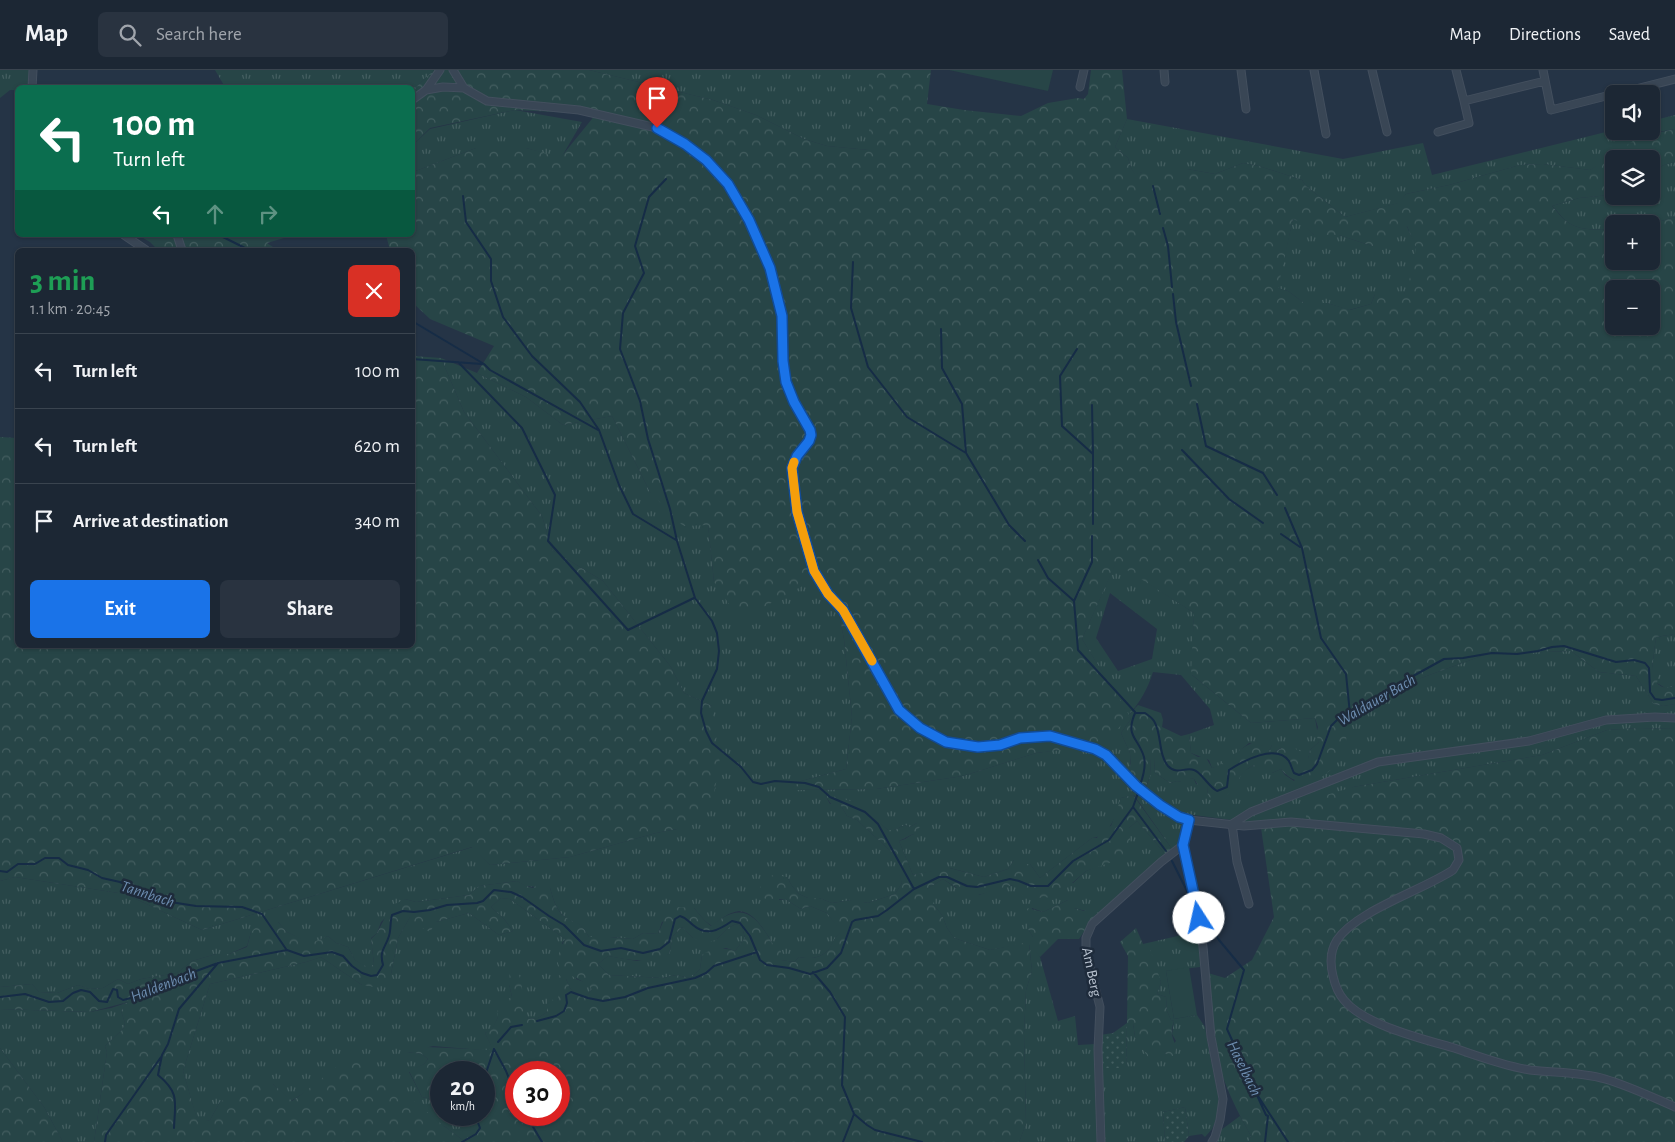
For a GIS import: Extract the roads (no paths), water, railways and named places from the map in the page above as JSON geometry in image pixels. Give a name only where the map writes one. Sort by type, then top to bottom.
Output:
[{"type":"street","points":[[32,85],[33,70]]},
{"type":"street","points":[[415,98],[426,90],[440,70]]},
{"type":"street","points":[[453,70],[464,88]]},
{"type":"street","points":[[1080,88],[1084,70]]},
{"type":"street","points":[[1164,70],[1166,82]]},
{"type":"street","points":[[1241,70],[1246,109]]},
{"type":"street","points":[[1314,70],[1326,134]]},
{"type":"street","points":[[1372,70],[1387,132]]},
{"type":"street","points":[[1438,132],[1469,123],[1456,70]]},
{"type":"street","points":[[1543,70],[1551,110],[1605,96]]},
{"type":"street","points":[[1651,85],[1675,79]]},
{"type":"street","points":[[1464,101],[1545,81]]},
{"type":"street","points":[[426,90],[443,87],[464,88],[487,101],[579,110],[657,128],[685,144],[706,160],[728,184],[749,220],[770,268],[782,316],[783,361],[786,382],[794,402],[810,430],[809,441],[797,456],[792,468],[797,512],[814,571],[828,594],[843,610],[899,710],[920,728],[946,742],[978,747],[1000,745],[1020,738],[1050,736],[1095,749],[1106,755],[1139,789],[1160,805],[1179,817],[1189,820],[1254,826],[1291,822],[1389,830],[1424,834],[1441,838],[1454,844],[1458,848],[1459,854],[1459,860],[1454,870],[1368,915],[1347,930],[1336,941],[1331,964],[1336,986],[1344,1001],[1357,1011],[1379,1023],[1410,1034],[1516,1067],[1583,1074],[1604,1079],[1675,1107]]},
{"type":"street","points":[[127,237],[143,248]]},
{"type":"street","points":[[1232,824],[1251,812],[1378,762],[1529,741],[1606,720],[1655,717],[1675,718]]},
{"type":"street","points":[[1189,820],[1183,845],[1203,947],[1211,1037],[1224,1099],[1215,1138],[1212,1142]]},
{"type":"street","points":[[1232,824],[1237,862],[1249,904]]},
{"type":"street","name":"Am Berg","points":[[1100,1142],[1098,1048],[1100,1007],[1086,952],[1086,938],[1092,924],[1103,913],[1183,845]]},
{"type":"waterway","points":[[666,179],[649,197],[635,246],[644,273],[623,313],[620,349],[640,401],[648,439],[695,598],[712,621],[717,633],[719,651],[717,669],[702,701],[701,713],[706,731],[712,743],[741,767],[753,782],[761,784],[775,781],[805,783],[819,787],[830,797],[865,812],[878,824],[914,889]]},
{"type":"waterway","points":[[1153,186],[1160,214]]},
{"type":"waterway","points":[[463,196],[466,222],[491,259],[491,281],[503,317],[532,356],[580,402],[599,430],[619,485],[633,514],[676,540]]},
{"type":"waterway","points":[[1163,228],[1168,246],[1172,287]]},
{"type":"waterway","points":[[223,237],[245,248]]},
{"type":"waterway","points":[[853,262],[851,308],[868,367],[907,417],[966,453],[1009,525],[1025,541]]},
{"type":"waterway","points":[[1173,294],[1176,322],[1191,386]]},
{"type":"waterway","points":[[415,323],[484,364],[490,370],[598,430]]},
{"type":"waterway","points":[[941,329],[942,368],[962,404],[966,453]]},
{"type":"waterway","points":[[1077,349],[1060,376],[1062,426],[1093,454],[1093,524]]},
{"type":"waterway","points":[[415,359],[482,364]]},
{"type":"waterway","points":[[458,362],[522,428],[555,495],[548,541],[628,630],[694,598]]},
{"type":"waterway","points":[[1197,404],[1206,446],[1263,473],[1277,495]]},
{"type":"waterway","points":[[1092,405],[1093,453]]},
{"type":"waterway","points":[[1182,450],[1229,499],[1263,523]]},
{"type":"waterway","points":[[1285,508],[1302,548],[1321,638],[1346,674],[1350,714]]},
{"type":"waterway","points":[[1281,534],[1300,547]]},
{"type":"waterway","points":[[1092,536],[1092,562],[1074,601],[1078,650],[1135,712]]},
{"type":"waterway","points":[[1038,560],[1048,578],[1074,601]]},
{"type":"waterway","name":"Waldauer Bach","points":[[1140,785],[1145,760],[1132,732],[1131,727],[1135,713],[1145,713],[1154,721],[1163,756],[1171,769],[1191,769],[1197,771],[1217,791],[1227,787],[1229,770],[1259,755],[1276,754],[1283,756],[1289,761],[1294,773],[1299,775],[1312,770],[1317,764],[1331,726],[1338,719],[1370,704],[1395,686],[1444,659],[1492,653],[1517,654],[1564,646],[1616,662],[1634,660],[1645,663],[1649,668],[1650,692],[1655,699],[1675,698]]},
{"type":"waterway","name":"Waldauer Bach","points":[[0,997],[25,994],[49,1002],[63,1001],[73,993],[81,990],[90,992],[99,1001],[107,1002],[113,989],[117,990],[118,997],[123,1000],[139,996],[169,981],[218,963],[287,950],[304,956],[332,952],[343,956],[362,973],[371,976],[377,975],[383,965],[382,953],[390,934],[392,915],[403,911],[414,912],[447,905],[477,903],[483,901],[494,890],[511,892],[522,897],[564,925],[584,945],[601,951],[621,948],[643,953],[660,949],[669,942],[675,919],[680,916],[703,931],[713,931],[732,921],[740,923],[750,936],[760,960],[767,965],[789,968],[810,974],[827,968],[841,953],[852,922],[878,916],[914,889],[939,877],[947,877],[967,886],[977,887],[1010,879],[1031,886],[1048,886],[1073,861],[1109,840],[1133,807],[1139,790]]},
{"type":"waterway","name":"Haselbach","points":[[1133,807],[1166,851]]},
{"type":"waterway","name":"Tannbach","points":[[0,871],[7,872],[18,864],[35,864],[45,858],[59,858],[68,865],[88,870],[102,878],[120,882],[164,901],[196,906],[242,907],[262,914],[286,949]]},
{"type":"waterway","name":"Haselbach","points":[[1172,861],[1191,899]]},
{"type":"waterway","name":"Haselbach","points":[[1204,919],[1244,970],[1227,1029],[1268,1116],[1265,1142]]},
{"type":"waterway","points":[[537,1021],[556,1016],[564,1011],[567,1003],[566,995],[571,992],[603,1001],[625,997],[648,988],[695,978],[706,973],[714,966],[757,952]]},
{"type":"waterway","name":"Haldenbach","points":[[174,1128],[175,1098],[170,1087],[158,1075],[162,1055],[168,1044],[179,1009],[218,963]]},
{"type":"waterway","points":[[813,972],[830,992],[845,1017],[842,1085],[854,1114],[875,1130],[922,1142]]},
{"type":"waterway","points":[[498,1042],[511,1027],[522,1025]]},
{"type":"waterway","points":[[494,1049],[505,1069]]},
{"type":"waterway","points":[[490,1061],[494,1049]]},
{"type":"waterway","points":[[105,1142],[106,1135],[161,1057]]},
{"type":"waterway","points":[[1258,1096],[1288,1142]]},
{"type":"waterway","points":[[843,1142],[854,1114]]},
{"type":"waterway","points":[[462,1142],[476,1134],[479,1126]]},
{"type":"waterway","points":[[533,1126],[542,1142]]}]
